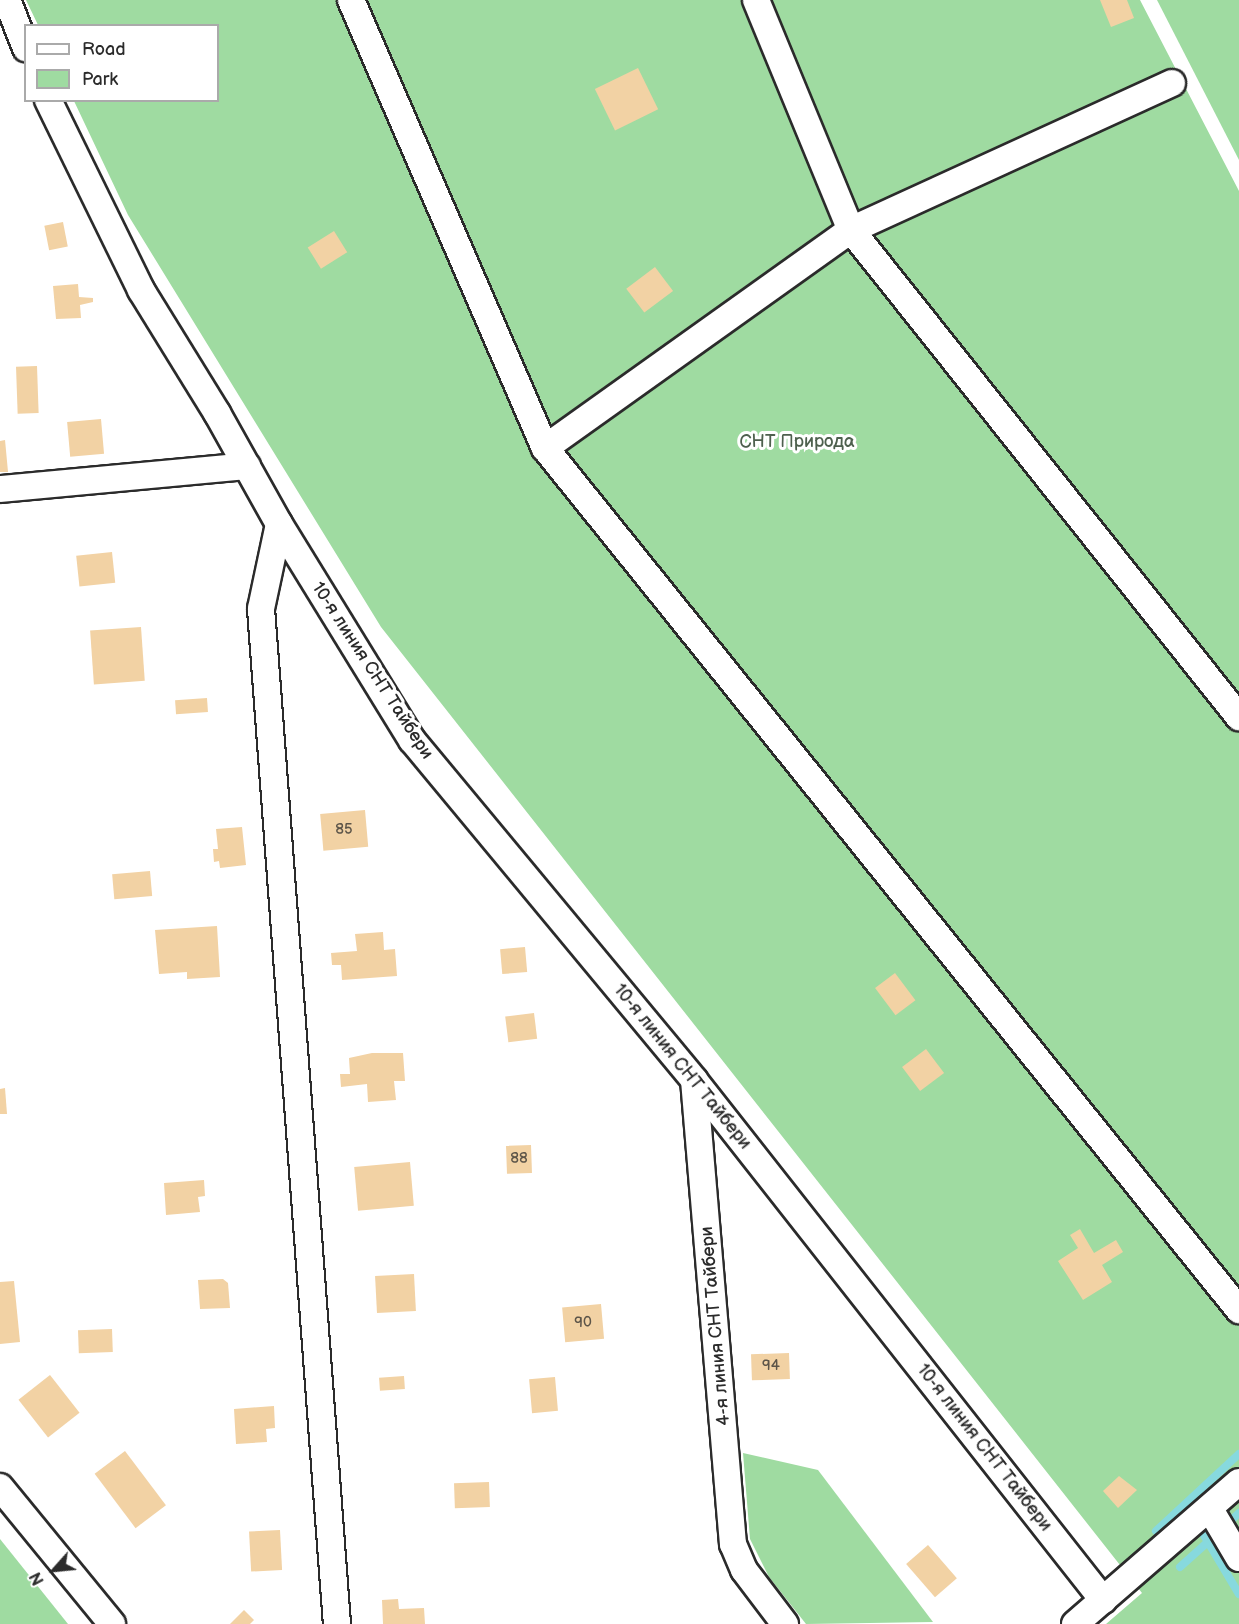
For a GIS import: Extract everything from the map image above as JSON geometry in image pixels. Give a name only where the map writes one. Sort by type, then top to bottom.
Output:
[{"type":"street","points":[[7,0],[24,43]]},
{"type":"street","points":[[351,0],[544,448],[1239,1310]]},
{"type":"street","points":[[756,0],[851,230],[1239,717]]},
{"type":"street","points":[[544,448],[851,230],[1172,83]]},
{"type":"street","name":"10-я линия СНТ Тайбери","points":[[49,102],[141,290],[247,466],[279,524],[412,740],[694,1080],[1103,1600]]},
{"type":"street","points":[[0,489],[247,466]]},
{"type":"street","points":[[279,524],[261,609],[337,1624]]},
{"type":"street","name":"4-я линия СНТ Тайбери","points":[[694,1080],[733,1544],[744,1570],[785,1624]]},
{"type":"street","points":[[1075,1624],[1239,1482]]},
{"type":"street","points":[[0,1487],[112,1624]]},
{"type":"street","points":[[1210,1509],[1239,1558]]},
{"type":"green space","name":"СНТ Природа","points":[[26,0],[1140,0],[1239,191],[1239,1624],[1106,1624],[1142,1593],[381,627],[128,215],[74,102],[219,102],[219,24],[38,24]]},
{"type":"green space","points":[[1157,0],[1239,0],[1239,160]]},
{"type":"green space","points":[[743,1453],[818,1470],[933,1622],[806,1624],[769,1577],[750,1539]]},
{"type":"green space","points":[[0,1539],[68,1624],[0,1624]]},
{"type":"building","points":[[1100,0],[1127,0],[1134,18],[1111,27]]},
{"type":"building","points":[[638,68],[658,109],[615,130],[595,89]]},
{"type":"building","points":[[63,222],[68,247],[49,250],[44,226]]},
{"type":"building","points":[[334,231],[347,252],[321,269],[308,247]]},
{"type":"building","points":[[655,267],[673,291],[644,313],[626,289]]},
{"type":"building","points":[[78,284],[79,297],[93,298],[93,302],[80,305],[81,318],[56,319],[53,286]]},
{"type":"building","points":[[37,366],[39,413],[18,414],[16,367]]},
{"type":"building","points":[[101,419],[104,454],[70,457],[67,422]]},
{"type":"building","points":[[5,440],[8,472],[0,472],[0,441]]},
{"type":"building","points":[[112,552],[115,583],[79,587],[76,556]]},
{"type":"building","points":[[141,627],[145,681],[94,684],[90,631]]},
{"type":"building","points":[[207,698],[208,712],[176,714],[175,700]]},
{"type":"building","points":[[365,810],[368,847],[323,851],[320,814]]},
{"type":"building","points":[[242,827],[246,865],[220,868],[219,861],[214,862],[213,849],[218,849],[216,829]]},
{"type":"building","points":[[150,871],[152,896],[114,899],[112,874]]},
{"type":"building","points":[[217,926],[220,977],[187,979],[187,972],[159,974],[155,930]]},
{"type":"building","points":[[383,932],[384,950],[395,949],[397,976],[342,980],[341,965],[332,965],[331,953],[357,951],[355,934]]},
{"type":"building","points":[[525,947],[527,972],[502,974],[500,949]]},
{"type":"building","points":[[895,973],[915,1000],[895,1015],[875,988]]},
{"type":"building","points":[[534,1013],[537,1039],[508,1042],[505,1017]]},
{"type":"building","points":[[926,1049],[944,1073],[920,1091],[902,1067]]},
{"type":"building","points":[[372,1053],[403,1053],[405,1081],[394,1081],[396,1100],[368,1102],[367,1084],[341,1087],[340,1074],[350,1074],[349,1058]]},
{"type":"building","points":[[5,1088],[7,1114],[0,1114],[0,1089]]},
{"type":"building","points":[[531,1145],[532,1173],[507,1174],[506,1146]]},
{"type":"building","points":[[410,1162],[414,1206],[358,1211],[354,1167]]},
{"type":"building","points":[[204,1180],[205,1196],[198,1197],[200,1212],[166,1215],[164,1183]]},
{"type":"building","points":[[1080,1229],[1094,1253],[1116,1240],[1123,1252],[1102,1265],[1112,1282],[1083,1300],[1058,1261],[1078,1248],[1070,1235]]},
{"type":"building","points":[[414,1274],[416,1311],[377,1313],[375,1276]]},
{"type":"building","points":[[223,1279],[228,1283],[230,1308],[200,1309],[198,1280]]},
{"type":"building","points":[[14,1281],[20,1342],[0,1344],[0,1282]]},
{"type":"building","points":[[601,1304],[604,1339],[565,1342],[562,1307]]},
{"type":"building","points":[[112,1329],[113,1352],[79,1353],[78,1330]]},
{"type":"building","points":[[789,1353],[790,1379],[752,1380],[751,1354]]},
{"type":"building","points":[[50,1375],[80,1413],[48,1437],[18,1400]]},
{"type":"building","points":[[404,1376],[405,1389],[380,1391],[379,1378]]},
{"type":"building","points":[[555,1377],[558,1411],[532,1413],[529,1379]]},
{"type":"building","points":[[274,1406],[275,1428],[266,1429],[267,1442],[236,1444],[234,1409]]},
{"type":"building","points":[[125,1451],[166,1505],[136,1528],[95,1474]]},
{"type":"building","points":[[1119,1476],[1137,1490],[1118,1508],[1103,1491]]},
{"type":"building","points":[[489,1482],[490,1507],[455,1508],[454,1483]]},
{"type":"building","points":[[280,1530],[282,1570],[251,1572],[249,1532]]},
{"type":"building","points":[[928,1545],[957,1578],[935,1597],[906,1564]]},
{"type":"building","points":[[398,1599],[399,1609],[424,1608],[425,1624],[383,1624],[382,1600]]},
{"type":"building","points":[[244,1610],[254,1620],[250,1624],[230,1624]]},
{"type":"waterway","points":[[1156,1531],[1239,1454]]},
{"type":"waterway","points":[[1224,1527],[1239,1513]]},
{"type":"waterway","points":[[1196,1522],[1239,1594]]},
{"type":"waterway","points":[[1180,1567],[1210,1540]]}]
